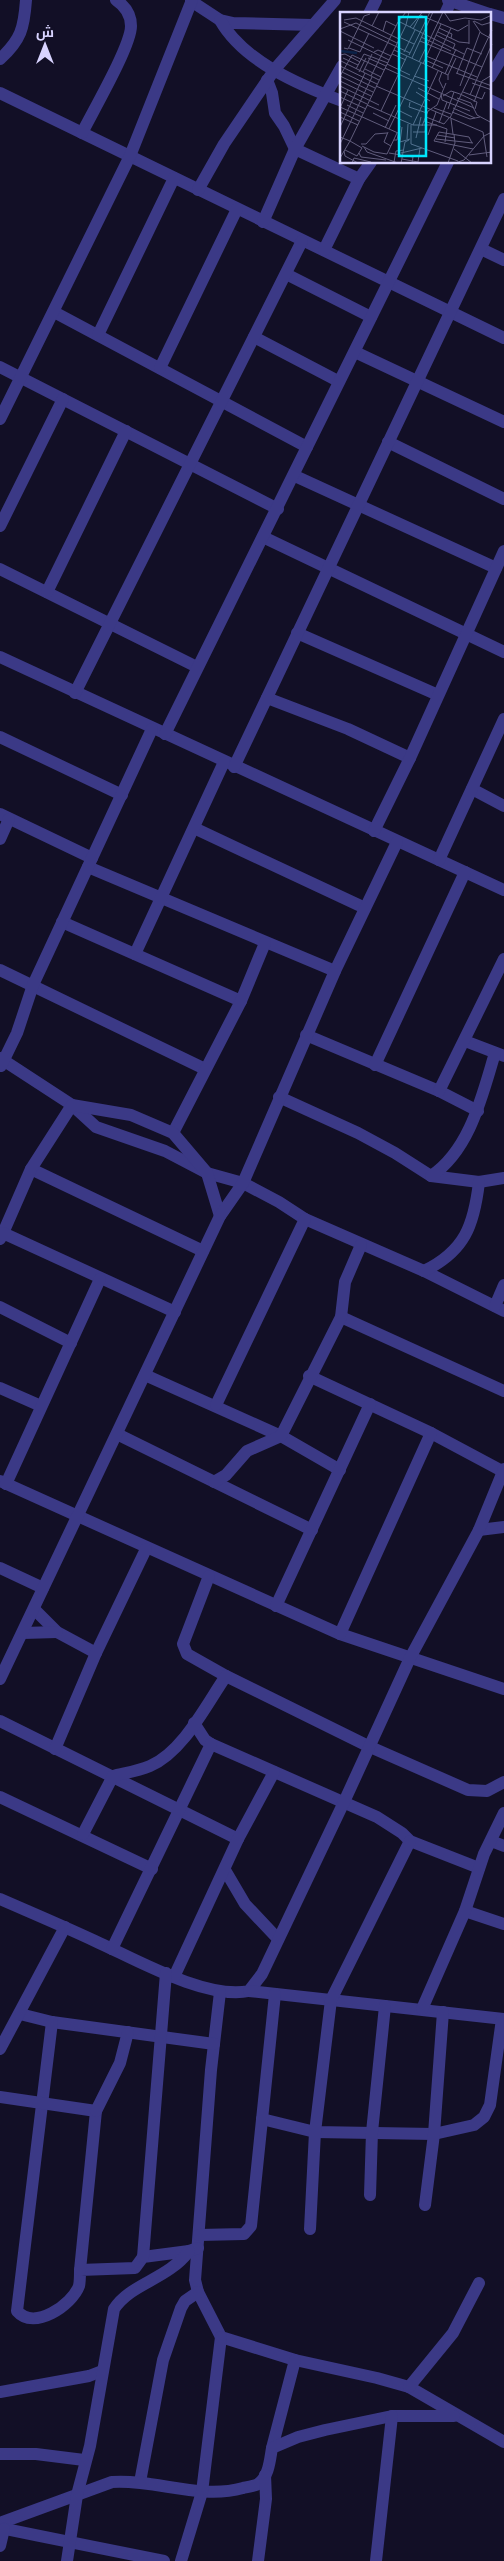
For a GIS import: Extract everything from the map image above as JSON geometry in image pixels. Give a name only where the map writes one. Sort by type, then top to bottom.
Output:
[{"type":"street","points":[[0,59],[16,44],[25,22],[26,0]]},
{"type":"street","points":[[82,133],[125,47],[131,27],[129,15],[122,4],[116,0]]},
{"type":"street","points":[[0,417],[54,312],[130,156],[192,0],[220,20],[233,23],[313,25]]},
{"type":"street","points":[[198,190],[224,144],[271,75],[335,0]]},
{"type":"street","points":[[370,12],[376,0]]},
{"type":"street","points":[[446,12],[450,0],[465,3],[485,12]]},
{"type":"street","points":[[220,20],[233,41],[271,75],[340,100]]},
{"type":"street","points":[[492,74],[504,54]]},
{"type":"street","points":[[263,222],[294,149],[340,69]]},
{"type":"street","points":[[271,75],[275,113],[284,126],[294,149],[359,179]]},
{"type":"street","points":[[0,93],[504,338]]},
{"type":"street","points":[[492,101],[504,107]]},
{"type":"street","points":[[324,250],[359,179],[370,164]]},
{"type":"street","points":[[165,734],[196,667],[295,476],[338,382],[355,352],[447,164]]},
{"type":"street","points":[[98,335],[174,178]]},
{"type":"street","points":[[135,954],[194,828],[267,698],[416,380],[504,199]]},
{"type":"street","points":[[160,368],[237,209]]},
{"type":"street","points":[[75,693],[302,241]]},
{"type":"street","points":[[481,249],[504,260]]},
{"type":"street","points":[[286,274],[371,317]]},
{"type":"street","points":[[54,312],[308,447]]},
{"type":"street","points":[[254,337],[338,382]]},
{"type":"street","points":[[355,352],[504,422]]},
{"type":"street","points":[[0,367],[278,508]]},
{"type":"street","points":[[0,526],[63,399]]},
{"type":"street","points":[[47,592],[126,431]]},
{"type":"street","points":[[388,442],[504,499]]},
{"type":"street","points":[[295,476],[496,568]]},
{"type":"street","points":[[263,537],[504,652]]},
{"type":"street","points":[[374,831],[410,758],[504,551]]},
{"type":"street","points":[[0,569],[196,667]]},
{"type":"street","points":[[297,633],[438,695]]},
{"type":"street","points":[[0,657],[229,765],[504,890]]},
{"type":"street","points":[[267,698],[348,729],[410,758]]},
{"type":"street","points":[[440,860],[504,720]]},
{"type":"street","points":[[152,729],[33,985],[17,1033],[2,1062],[72,1104],[96,1127],[165,1151],[207,1173],[243,1183],[279,1202],[305,1219],[424,1271],[500,1308],[504,1285]]},
{"type":"street","points":[[0,737],[122,795]]},
{"type":"street","points":[[472,789],[504,806]]},
{"type":"street","points":[[0,839],[5,816],[90,863],[161,898],[336,971]]},
{"type":"street","points":[[194,828],[365,908]]},
{"type":"street","points":[[0,1679],[6,1653],[23,1633],[77,1514],[220,1216],[243,1183],[306,1035],[397,842]]},
{"type":"street","points":[[375,1065],[465,872]]},
{"type":"street","points":[[62,922],[240,1001]]},
{"type":"street","points":[[173,1133],[240,1001],[265,943]]},
{"type":"street","points":[[439,1091],[502,967]]},
{"type":"street","points":[[0,970],[205,1069]]},
{"type":"street","points":[[306,1035],[439,1091],[478,1111]]},
{"type":"street","points":[[431,1176],[452,1158],[478,1111],[500,1055],[465,1041]]},
{"type":"street","points":[[279,1097],[358,1133],[395,1153],[431,1176],[479,1182],[504,1178]]},
{"type":"street","points":[[72,1104],[131,1115],[173,1133],[207,1173],[220,1216]]},
{"type":"street","points":[[72,1104],[30,1169],[1,1236],[175,1312]]},
{"type":"street","points":[[30,1169],[203,1251]]},
{"type":"street","points":[[424,1271],[445,1261],[466,1233],[474,1213],[479,1182]]},
{"type":"street","points":[[216,1405],[305,1219]]},
{"type":"street","points":[[214,1482],[226,1476],[247,1451],[281,1436],[309,1376],[341,1316],[345,1282],[361,1245]]},
{"type":"street","points":[[100,1279],[3,1483],[77,1514],[146,1549],[340,1634],[504,1689]]},
{"type":"street","points":[[0,1307],[71,1343]]},
{"type":"street","points":[[341,1316],[504,1391]]},
{"type":"street","points":[[145,1375],[216,1405],[281,1436],[340,1470]]},
{"type":"street","points":[[249,1991],[262,1974],[410,1658],[479,1530],[504,1470],[431,1433],[309,1376]]},
{"type":"street","points":[[0,1388],[41,1406]]},
{"type":"street","points":[[276,1606],[370,1404]]},
{"type":"street","points":[[340,1634],[431,1433]]},
{"type":"street","points":[[117,1434],[312,1530]]},
{"type":"street","points":[[479,1530],[504,1527]]},
{"type":"street","points":[[55,1749],[96,1653],[146,1549]]},
{"type":"street","points":[[0,1568],[43,1588]]},
{"type":"street","points":[[209,1576],[183,1644],[187,1654],[226,1676],[368,1746],[468,1790],[487,1791],[504,1782]]},
{"type":"street","points":[[34,1609],[57,1632],[96,1653]]},
{"type":"street","points":[[23,1633],[57,1632]]},
{"type":"street","points":[[83,1834],[113,1776],[138,1770],[168,1755],[194,1723],[226,1676]]},
{"type":"street","points":[[0,1722],[238,1839]]},
{"type":"street","points":[[194,1723],[205,1740],[211,1744],[386,1822],[410,1841],[479,1868]]},
{"type":"street","points":[[112,1949],[211,1744]]},
{"type":"street","points":[[80,2270],[135,2268],[143,2257],[160,2036],[170,1975],[274,1772]]},
{"type":"street","points":[[0,1797],[83,1834],[152,1869]]},
{"type":"street","points":[[422,2009],[465,1911],[479,1868],[504,1813]]},
{"type":"street","points":[[310,2229],[315,2132],[331,2000],[410,1841]]},
{"type":"street","points":[[491,1841],[504,1846]]},
{"type":"street","points":[[225,1870],[245,1904],[278,1939]]},
{"type":"street","points":[[0,1899],[170,1975],[220,1992],[235,1994],[249,1991],[503,2019],[490,2105],[484,2117],[474,2125],[434,2134],[315,2132],[262,2119]]},
{"type":"street","points":[[465,1911],[504,1924]]},
{"type":"street","points":[[0,2049],[65,1927]]},
{"type":"street","points":[[181,2561],[202,2492],[221,2337],[198,2292],[195,2280],[195,2245],[220,1992]]},
{"type":"street","points":[[143,2257],[244,2234],[252,2226],[275,1994]]},
{"type":"street","points":[[370,2195],[372,2132],[385,2006]]},
{"type":"street","points":[[425,2205],[434,2134],[443,2012]]},
{"type":"street","points":[[20,2014],[52,2022],[214,2044]]},
{"type":"street","points":[[52,2022],[17,2311],[20,2314],[34,2318],[46,2317],[57,2311],[79,2287],[96,2111],[120,2063],[128,2032]]},
{"type":"street","points":[[0,2097],[96,2111]]},
{"type":"street","points":[[67,2561],[77,2495],[84,2460],[90,2446],[114,2309],[120,2300],[170,2271],[195,2245]]},
{"type":"street","points":[[409,2387],[453,2333],[479,2283]]},
{"type":"street","points":[[140,2482],[162,2360],[181,2308],[185,2301],[198,2292]]},
{"type":"street","points":[[221,2337],[296,2360],[409,2387],[457,2417],[504,2442]]},
{"type":"street","points":[[258,2561],[266,2499],[266,2476],[296,2360]]},
{"type":"street","points":[[0,2392],[89,2376],[102,2371]]},
{"type":"street","points":[[272,2448],[307,2435],[392,2416],[457,2417]]},
{"type":"street","points":[[376,2561],[392,2416]]},
{"type":"street","points":[[0,2454],[36,2454],[84,2460]]},
{"type":"street","points":[[1,2526],[112,2482],[140,2482],[202,2492],[233,2491],[258,2484],[266,2476]]},
{"type":"street","points":[[1,2526],[164,2561]]},
{"type":"street","points":[[0,2546],[1,2526]]}]
